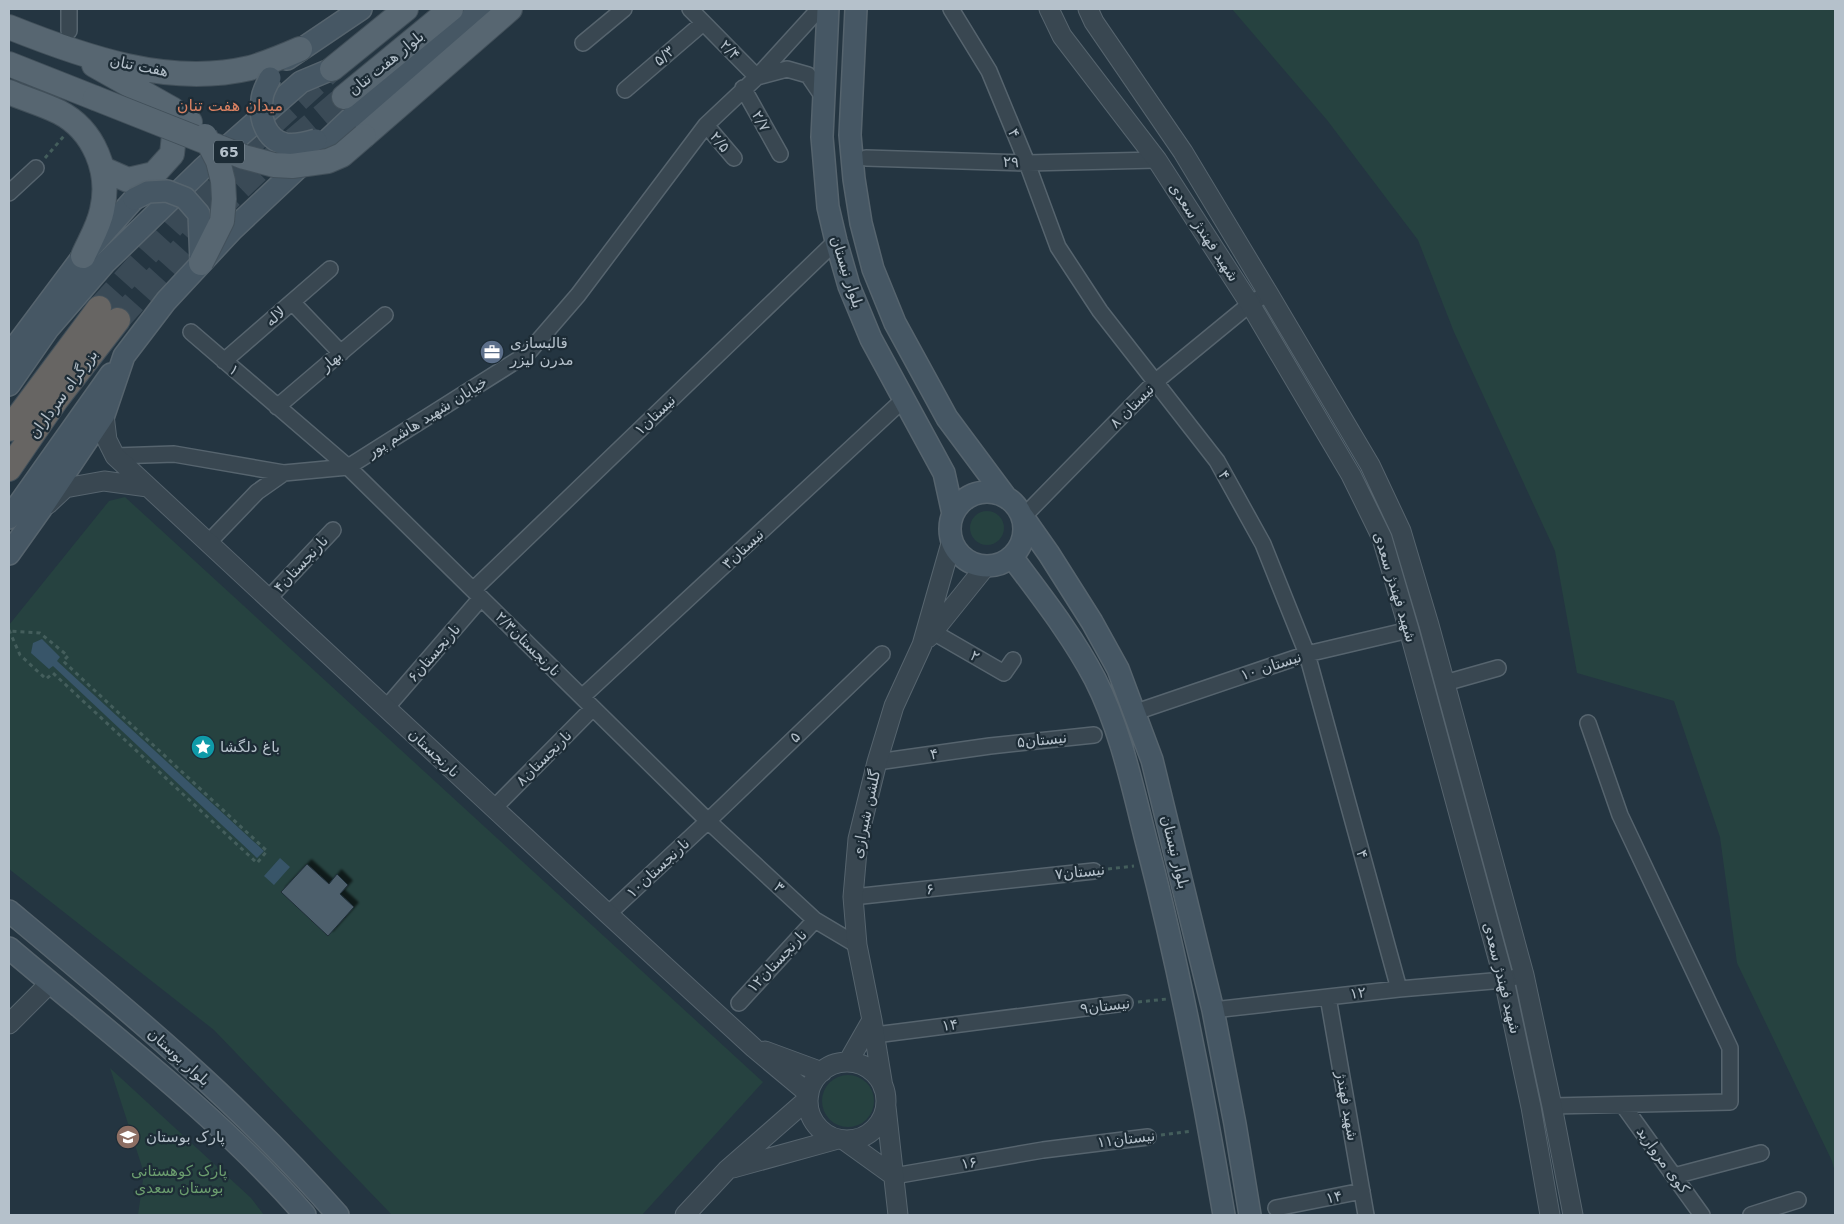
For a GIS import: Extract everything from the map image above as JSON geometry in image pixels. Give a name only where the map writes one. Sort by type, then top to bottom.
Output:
[{"type":"highway","name":"بزرگراه سرداران","points":[[9,429],[109,314],[57,399],[9,469]]},
{"type":"main road","points":[[353,118],[316,140],[299,144],[285,144],[268,134],[263,124],[261,110],[262,98],[270,78],[284,62],[300,49],[361,9]]},
{"type":"main road","name":"بلوار هفت تنان","points":[[332,69],[406,9]]},
{"type":"main road","name":"بلوار هفت تنان","points":[[353,118],[451,9]]},
{"type":"main road","points":[[9,518],[124,356],[166,301],[201,263],[232,230],[353,118],[482,9]]},
{"type":"main road","name":"65","points":[[9,64],[244,157],[261,163],[292,166],[328,161],[342,155],[353,118],[510,9]]},
{"type":"main road","name":"بلوار نیستان","points":[[828,9],[822,138],[828,207],[836,241],[849,286],[871,339],[944,473],[953,514]]},
{"type":"main road","name":"بلوار نیستان","points":[[856,9],[850,135],[854,180],[861,224],[873,269],[895,323],[947,418],[1005,496]]},
{"type":"main road","name":"هفت تنان","points":[[9,28],[69,41],[165,73],[204,73],[249,68],[300,49]]},
{"type":"main road","points":[[69,41],[190,122],[205,136],[218,161],[223,180],[224,199],[222,221],[201,263]]},
{"type":"main road","points":[[9,386],[48,328],[119,250],[202,169],[300,82],[332,69]]},
{"type":"main road","points":[[9,92],[60,112],[87,135],[96,149],[103,168],[104,190],[102,211],[83,256]]},
{"type":"main road","points":[[103,168],[128,180],[154,174],[172,154],[175,126],[161,103]]},
{"type":"main road","points":[[9,355],[83,256],[134,199],[148,192],[166,192],[186,198],[199,214],[201,263]]},
{"type":"main road","points":[[9,554],[104,415],[124,356]]},
{"type":"main road","points":[[981,492],[994,492],[1005,496],[1013,502],[1023,517],[1023,539],[1019,549],[1004,562],[986,566],[975,564],[965,559],[957,550],[952,540],[950,531],[953,514],[969,496],[981,492]]},
{"type":"main road","name":"بلوار نیستان","points":[[1023,517],[1092,622],[1118,669],[1136,712],[1152,760],[1213,1010],[1250,1215]]},
{"type":"main road","name":"بلوار نیستان","points":[[1012,557],[1070,636],[1095,680],[1116,732],[1152,864],[1184,997],[1224,1215]]},
{"type":"main road","name":"بلوار بوستان","points":[[9,911],[187,1062],[296,1168],[338,1215]]},
{"type":"main road","name":"بلوار بوستان","points":[[9,948],[228,1134],[279,1185],[305,1215]]},
{"type":"main road","points":[[279,1185],[296,1168]]},
{"type":"street","points":[[69,9],[69,41]]},
{"type":"street","points":[[583,43],[624,9]]},
{"type":"street","name":"۲/۴","points":[[690,9],[757,77]]},
{"type":"street","name":"خیابان شهید هاشم پور","points":[[115,456],[174,454],[284,473],[348,467],[527,354],[578,295],[706,125],[743,88],[757,77],[819,9]]},
{"type":"street","name":"۴","points":[[950,9],[989,71],[1027,163],[1058,247],[1100,311],[1216,461],[1263,544],[1307,654],[1399,989]]},
{"type":"street","name":"شهید فهندژ سعدی","points":[[1049,9],[1062,36],[1157,160],[1250,304],[1351,475],[1382,538],[1409,630],[1504,980],[1531,1107],[1550,1215]]},
{"type":"street","name":"شهید فهندژ سعدی","points":[[1088,9],[1094,22],[1183,152],[1268,293],[1370,465],[1401,531],[1445,683],[1524,975],[1573,1215]]},
{"type":"street","name":"۵/۳","points":[[625,90],[703,23]]},
{"type":"street","name":"خیابان شهید هاشم پور","points":[[757,77],[787,69],[808,75],[823,97]]},
{"type":"street","name":"۲/۷","points":[[743,88],[780,154]]},
{"type":"street","name":"۲/۵","points":[[706,125],[734,158]]},
{"type":"street","name":"۲۹","points":[[866,158],[1027,163],[1157,160]]},
{"type":"street","points":[[9,193],[36,168]]},
{"type":"street","name":"۱نیستان","points":[[477,594],[836,241]]},
{"type":"street","name":"لاله ‍","points":[[224,362],[330,268]]},
{"type":"street","name":"نیستان ۸","points":[[1023,517],[1155,382],[1250,304],[1268,293]]},
{"type":"street","points":[[292,302],[342,353]]},
{"type":"street","name":"بهار","points":[[277,407],[385,316]]},
{"type":"street","name":"۱","points":[[192,332],[224,362],[348,467]]},
{"type":"street","name":"۳نیستان","points":[[582,697],[903,400]]},
{"type":"street","points":[[104,415],[107,440],[115,456]]},
{"type":"street","name":"نارنجستان","points":[[115,456],[808,1097]]},
{"type":"street","name":"۲/۳نارنجستان","points":[[348,467],[708,821]]},
{"type":"street","points":[[208,542],[257,492],[284,473]]},
{"type":"street","points":[[41,509],[65,488],[104,481],[148,487]]},
{"type":"street","name":"۴نارنجستان","points":[[268,599],[333,530]]},
{"type":"street","name":"گلشن شیرازی","points":[[884,1094],[857,945],[853,897],[858,839],[877,762],[894,706],[927,638],[952,540]]},
{"type":"street","name":"گلشن شیرازی","points":[[927,638],[986,566]]},
{"type":"street","name":"۶نارنجستان","points":[[386,708],[477,594]]},
{"type":"street","name":"نیستان ۱۰","points":[[1136,712],[1307,654],[1409,630]]},
{"type":"street","name":"۲","points":[[927,638],[1004,672],[1013,660]]},
{"type":"street","name":"۵","points":[[708,821],[882,654]]},
{"type":"street","points":[[1445,683],[1498,668]]},
{"type":"street","name":"۸نارنجستان","points":[[494,808],[593,708]]},
{"type":"street","points":[[1552,1106],[1730,1102],[1730,1048],[1620,815],[1588,723]]},
{"type":"street","name":"۵نیستان","points":[[990,746],[1094,734]]},
{"type":"street","name":"۴","points":[[877,762],[990,746]]},
{"type":"street","name":"۱۰نارنجستان","points":[[608,914],[708,821]]},
{"type":"street","name":"۳","points":[[708,821],[815,920],[857,945]]},
{"type":"street","name":"۷نیستان","points":[[1008,880],[1094,871]]},
{"type":"street","name":"۶","points":[[853,897],[1008,880]]},
{"type":"street","name":"۱۲نارنجستان","points":[[739,1003],[815,920]]},
{"type":"street","name":"۱۲","points":[[1213,1010],[1399,989],[1504,980],[1524,975]]},
{"type":"street","points":[[9,1024],[50,983]]},
{"type":"street","name":"شهید فهندژ","points":[[1328,997],[1366,1215]]},
{"type":"street","name":"۹نیستان","points":[[1026,1016],[1125,1003]]},
{"type":"street","name":"۱۴","points":[[873,1027],[1026,1016]]},
{"type":"street","points":[[848,1062],[873,1027]]},
{"type":"street","points":[[754,1048],[822,1072]]},
{"type":"street","points":[[894,1176],[841,1140],[825,1134],[816,1125],[810,1113],[808,1097],[813,1082],[822,1072],[833,1065],[848,1062],[859,1064],[869,1069],[877,1077],[884,1094],[894,1176],[898,1215]]},
{"type":"street","points":[[727,1170],[868,1134],[878,1125],[884,1114],[884,1094]]},
{"type":"street","points":[[689,1214],[727,1170],[808,1097]]},
{"type":"street","name":"کوی مروارید","points":[[1623,1105],[1702,1215]]},
{"type":"street","name":"۱۱نیستان","points":[[1043,1150],[1148,1137]]},
{"type":"street","name":"۱۶","points":[[894,1176],[1043,1150]]},
{"type":"street","points":[[1674,1176],[1760,1153]]},
{"type":"street","name":"۱۴","points":[[1276,1208],[1362,1191]]},
{"type":"street","points":[[1751,1215],[1798,1200]]},
{"type":"path","points":[[36,168],[75,124]]},
{"type":"path","points":[[9,631],[40,633],[68,656],[63,661],[267,851],[257,863],[53,673],[46,679],[20,655],[9,631]]},
{"type":"path","name":"۷نیستان","points":[[1094,871],[1152,864]]},
{"type":"path","name":"۹نیستان","points":[[1125,1003],[1184,997]]},
{"type":"path","name":"۱۱نیستان","points":[[1148,1137],[1209,1129]]},
{"type":"green space","points":[[1232,9],[1835,9],[1835,1172],[1832,1161],[1737,963],[1720,837],[1674,701],[1577,673],[1555,551],[1454,332],[1418,240],[1327,120]]},
{"type":"green space","name":"باغ دلگشا","points":[[125,497],[763,1082],[642,1215],[392,1215],[214,1030],[9,869],[9,625],[109,501]]},
{"type":"green space","points":[[987,511],[994,512],[999,516],[1003,521],[1003,535],[999,540],[994,544],[987,545],[980,544],[975,540],[971,535],[970,528],[971,521],[975,516],[980,512]]},
{"type":"green space","name":"پارک کوهستانی بوستان سعدی","points":[[110,1068],[251,1198],[264,1215],[138,1215],[144,1173]]},
{"type":"green space","points":[[843,1075],[853,1075],[867,1082],[874,1096],[874,1106],[867,1120],[853,1127],[843,1127],[833,1123],[826,1116],[822,1106],[822,1096],[826,1086],[833,1079]]},
{"type":"water","points":[[42,639],[60,657],[57,661],[264,851],[257,858],[53,666],[49,669],[31,653],[33,643]]},
{"type":"water","points":[[280,858],[290,867],[274,885],[264,876]]},
{"type":"building","points":[[307,864],[329,884],[337,874],[348,885],[340,894],[354,907],[328,936],[281,892]]},
{"type":"tunnel","points":[[99,308],[188,209],[260,135],[332,69]]},
{"type":"tunnel","points":[[118,320],[215,212],[262,167],[344,97]]},
{"type":"place","name":"قالبسازی مدرن لیزر","points":[[492,352]]},
{"type":"place","name":"باغ دلگشا","points":[[203,747]]},
{"type":"place","name":"پارک بوستان","points":[[128,1137]]},
{"type":"district","name":"میدان هفت تنان","points":[[230,105]]}]
